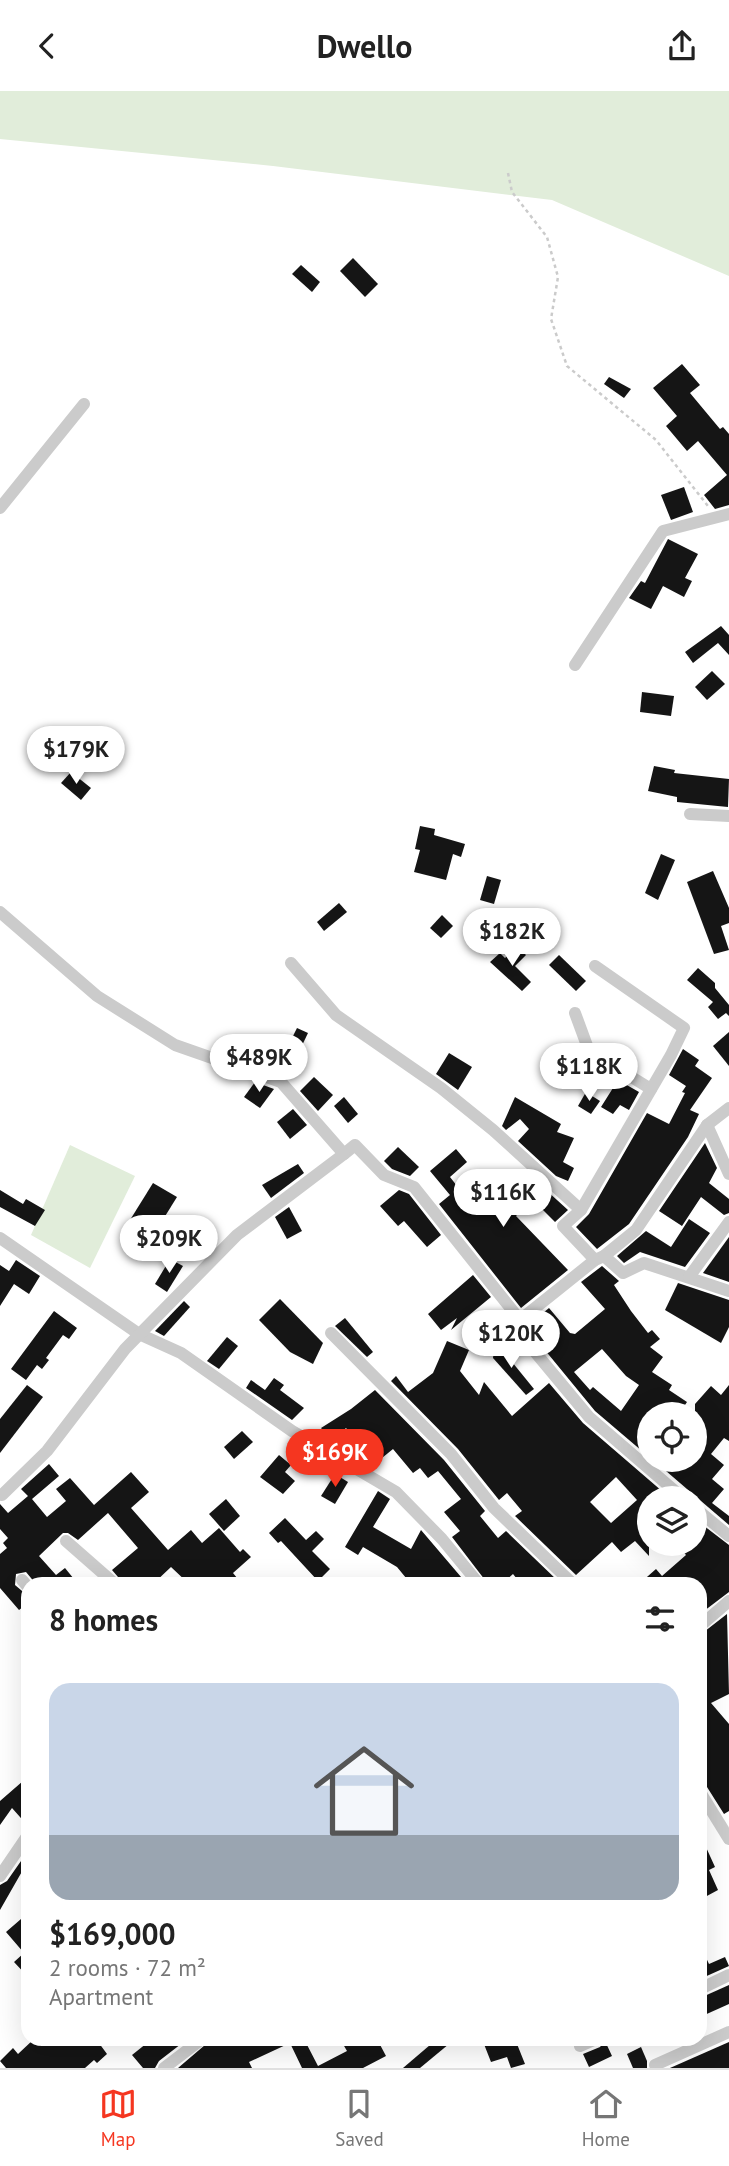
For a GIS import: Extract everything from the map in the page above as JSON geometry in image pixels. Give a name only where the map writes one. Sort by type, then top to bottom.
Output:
[{"type":"street","points":[[0,508],[84,404]]},
{"type":"street","points":[[575,665],[663,531],[723,516]]},
{"type":"street","points":[[690,814],[729,816]]},
{"type":"street","points":[[0,912],[97,996],[175,1045],[281,1082],[344,1154]]},
{"type":"street","points":[[291,963],[336,1015],[441,1088],[494,1130],[581,1210]]},
{"type":"street","points":[[595,966],[684,1028],[581,1210],[563,1226],[599,1258],[624,1273],[645,1263],[729,1291]]},
{"type":"street","points":[[575,1013],[589,1051],[651,1089]]},
{"type":"street","points":[[669,1486],[589,1417],[515,1328],[520,1320],[636,1230],[654,1208],[707,1125],[729,1108]]},
{"type":"street","points":[[707,1125],[729,1174]]},
{"type":"street","points":[[2,1495],[47,1451],[139,1334],[237,1235],[355,1145],[384,1175],[414,1187],[520,1320]]},
{"type":"street","points":[[689,1277],[729,1221]]},
{"type":"street","points":[[0,1238],[139,1334],[181,1353],[292,1431],[396,1492],[442,1539],[473,1577]]},
{"type":"street","points":[[331,1333],[451,1454],[494,1507],[566,1577]]},
{"type":"street","points":[[707,1518],[729,1536]]},
{"type":"street","points":[[66,1541],[106,1577]]},
{"type":"street","points":[[707,1620],[729,1601]]},
{"type":"street","points":[[707,1803],[729,1839]]},
{"type":"street","points":[[0,1876],[21,1845]]},
{"type":"street","points":[[707,1986],[729,1975]]},
{"type":"street","points":[[707,2042],[729,2032]]},
{"type":"street","points":[[164,2068],[193,2046]]},
{"type":"street","points":[[655,2065],[698,2046]]},
{"type":"path","points":[[508,173],[512,192],[547,237],[558,277],[551,319],[567,366],[656,440],[723,516]]},
{"type":"green space","points":[[0,91],[729,91],[729,276],[552,200],[273,166],[0,139]]},
{"type":"green space","points":[[70,1145],[135,1176],[90,1268],[31,1235]]},
{"type":"building","points":[[353,258],[378,284],[365,297],[340,271]]},
{"type":"building","points":[[301,265],[320,282],[312,292],[292,274]]},
{"type":"building","points":[[682,364],[700,385],[690,393],[720,429],[723,427],[729,434],[729,505],[715,509],[704,495],[727,475],[698,441],[687,451],[666,426],[677,416],[653,388]]},
{"type":"building","points":[[609,377],[631,389],[624,398],[604,384]]},
{"type":"building","points":[[684,487],[693,512],[671,520],[661,495]]},
{"type":"building","points":[[668,539],[698,554],[685,578],[692,581],[684,597],[663,586],[651,609],[629,598],[641,581],[645,583]]},
{"type":"building","points":[[721,626],[729,635],[729,655],[718,643],[693,663],[685,652]]},
{"type":"building","points":[[712,671],[725,684],[707,700],[695,687]]},
{"type":"building","points":[[642,692],[674,696],[671,716],[640,712]]},
{"type":"building","points":[[654,766],[675,770],[674,773],[729,779],[728,807],[677,802],[677,797],[648,791]]},
{"type":"building","points":[[71,772],[91,788],[81,800],[61,783]]},
{"type":"building","points":[[420,826],[435,829],[434,835],[465,844],[461,857],[453,854],[446,880],[414,872],[420,850],[415,849]]},
{"type":"building","points":[[661,854],[675,860],[658,900],[645,893]]},
{"type":"building","points":[[713,871],[729,908],[729,923],[721,926],[729,950],[714,954],[687,882]]},
{"type":"building","points":[[487,876],[501,880],[494,904],[480,900]]},
{"type":"building","points":[[339,903],[347,912],[324,931],[317,922]]},
{"type":"building","points":[[442,915],[453,926],[441,938],[430,928]]},
{"type":"building","points":[[517,946],[526,955],[515,966],[531,982],[522,991],[490,962],[500,953],[505,958]]},
{"type":"building","points":[[559,955],[586,981],[576,991],[549,965]]},
{"type":"building","points":[[698,968],[715,983],[715,988],[729,1005],[729,1016],[726,1013],[718,1019],[708,1007],[713,1002],[687,980]]},
{"type":"building","points":[[297,1028],[308,1033],[296,1058],[285,1052]]},
{"type":"building","points":[[729,1032],[729,1066],[713,1046]]},
{"type":"building","points":[[251,1045],[290,1060],[284,1074],[245,1060]]},
{"type":"building","points":[[683,1049],[699,1060],[695,1066],[712,1078],[690,1110],[699,1114],[688,1137],[629,1224],[597,1249],[576,1227],[589,1214],[647,1113],[669,1124],[685,1093],[682,1092],[686,1086],[669,1075]]},
{"type":"building","points":[[449,1053],[472,1067],[458,1090],[436,1074]]},
{"type":"building","points":[[314,1077],[333,1095],[318,1111],[300,1091]]},
{"type":"building","points":[[618,1080],[639,1092],[629,1110],[620,1105],[613,1114],[601,1107]]},
{"type":"building","points":[[255,1082],[274,1089],[260,1108],[244,1097]]},
{"type":"building","points":[[586,1092],[600,1101],[591,1114],[578,1106]]},
{"type":"building","points":[[344,1097],[358,1114],[348,1123],[334,1106]]},
{"type":"building","points":[[515,1097],[561,1124],[557,1132],[574,1138],[563,1162],[574,1168],[568,1181],[556,1176],[518,1141],[529,1129],[520,1119],[506,1130],[502,1126]]},
{"type":"building","points":[[293,1109],[307,1125],[290,1139],[277,1122]]},
{"type":"building","points":[[705,1143],[717,1168],[709,1183],[729,1199],[729,1213],[724,1215],[701,1197],[682,1226],[659,1211]]},
{"type":"building","points":[[398,1147],[419,1167],[410,1176],[392,1169],[384,1161]]},
{"type":"building","points":[[456,1149],[467,1162],[450,1177],[464,1195],[485,1175],[498,1188],[513,1174],[526,1188],[535,1180],[568,1210],[555,1222],[532,1199],[516,1216],[568,1270],[521,1308],[439,1204],[450,1195],[430,1171]]},
{"type":"building","points":[[298,1164],[304,1173],[271,1198],[262,1185]]},
{"type":"building","points":[[153,1183],[177,1197],[154,1234],[130,1220]]},
{"type":"building","points":[[0,1190],[23,1204],[26,1199],[45,1210],[35,1226],[0,1207]]},
{"type":"building","points":[[399,1190],[409,1194],[441,1235],[427,1247],[404,1221],[398,1226],[380,1206]]},
{"type":"building","points":[[289,1207],[302,1231],[287,1239],[275,1217]]},
{"type":"building","points":[[689,1219],[710,1233],[685,1267],[640,1252],[624,1263],[617,1256],[646,1231],[671,1247]]},
{"type":"building","points":[[729,1237],[729,1282],[703,1273]]},
{"type":"building","points":[[170,1259],[183,1266],[167,1292],[155,1284]]},
{"type":"building","points":[[16,1260],[40,1276],[29,1294],[14,1284],[0,1306],[0,1265],[9,1271]]},
{"type":"building","points":[[602,1266],[619,1281],[614,1285],[648,1333],[652,1330],[660,1339],[650,1347],[663,1357],[652,1372],[672,1385],[669,1390],[687,1402],[637,1402],[637,1447],[595,1411],[526,1327],[549,1308],[570,1333],[575,1334],[605,1309],[581,1282]],"holes":[[[602,1349],[626,1376],[639,1385],[621,1411],[593,1387],[590,1390],[574,1372]]]},
{"type":"building","points":[[473,1275],[491,1297],[451,1330],[457,1318],[441,1330],[428,1314]]},
{"type":"building","points":[[678,1283],[729,1300],[729,1327],[721,1343],[665,1310]]},
{"type":"building","points":[[280,1299],[323,1343],[313,1364],[290,1352],[259,1320]]},
{"type":"building","points":[[184,1301],[190,1307],[164,1336],[155,1331]]},
{"type":"building","points":[[54,1311],[77,1328],[69,1339],[63,1335],[46,1358],[49,1360],[42,1369],[37,1365],[26,1380],[11,1369]]},
{"type":"building","points":[[345,1318],[373,1352],[367,1357],[335,1326]]},
{"type":"building","points":[[227,1337],[238,1346],[219,1369],[207,1361]]},
{"type":"building","points":[[447,1341],[469,1350],[460,1371],[479,1395],[484,1382],[512,1416],[549,1383],[583,1423],[656,1486],[637,1486],[637,1500],[637,1543],[635,1541],[621,1552],[612,1542],[576,1575],[515,1516],[522,1511],[507,1493],[499,1500],[458,1449],[391,1381],[396,1376],[408,1392],[433,1373]],"holes":[[[616,1477],[637,1500],[611,1523],[590,1502]]]},
{"type":"building","points":[[495,1341],[534,1389],[526,1395],[493,1358]]},
{"type":"building","points":[[274,1378],[284,1385],[280,1390],[304,1408],[292,1420],[246,1388],[251,1380],[265,1390]]},
{"type":"building","points":[[27,1385],[43,1397],[0,1453],[0,1419]]},
{"type":"building","points":[[729,1385],[729,1441],[724,1438],[711,1454],[724,1465],[712,1479],[724,1489],[712,1503],[729,1516],[729,1525],[707,1506],[707,1486],[684,1486],[667,1472],[707,1472],[707,1402],[697,1402],[711,1386],[721,1395]]},
{"type":"building","points":[[375,1390],[444,1460],[485,1511],[480,1516],[498,1538],[506,1531],[554,1577],[515,1577],[513,1574],[510,1577],[483,1577],[452,1537],[460,1531],[444,1512],[461,1499],[438,1471],[428,1478],[420,1468],[413,1473],[393,1449],[377,1462],[346,1428],[331,1440],[321,1428]]},
{"type":"building","points":[[242,1431],[253,1442],[234,1459],[224,1447]]},
{"type":"building","points":[[279,1455],[291,1465],[285,1472],[295,1481],[283,1494],[260,1477]]},
{"type":"building","points":[[49,1464],[59,1476],[32,1499],[47,1517],[66,1501],[56,1489],[70,1478],[94,1505],[131,1472],[149,1492],[131,1508],[168,1550],[191,1530],[202,1543],[219,1528],[240,1552],[243,1549],[251,1557],[233,1573],[236,1577],[182,1577],[171,1567],[160,1577],[118,1577],[112,1570],[138,1548],[108,1513],[78,1540],[68,1533],[63,1533],[39,1556],[56,1575],[65,1568],[72,1577],[30,1577],[26,1572],[16,1574],[15,1585],[21,1590],[19,1610],[0,1588],[0,1554],[7,1548],[3,1543],[8,1538],[0,1529],[0,1504],[8,1513],[28,1496],[21,1489]]},
{"type":"building","points":[[335,1474],[348,1482],[335,1504],[321,1496]]},
{"type":"building","points":[[378,1491],[390,1499],[373,1527],[411,1549],[421,1530],[461,1577],[405,1577],[397,1567],[363,1547],[358,1555],[345,1547]]},
{"type":"building","points":[[226,1499],[240,1516],[224,1531],[209,1514]]},
{"type":"building","points":[[285,1518],[306,1540],[316,1531],[324,1539],[312,1551],[330,1569],[322,1577],[314,1577],[281,1541],[278,1543],[269,1533]]},
{"type":"building","points":[[707,1528],[729,1545],[729,1592],[707,1609],[707,1577],[647,1577],[656,1569],[662,1576],[685,1556],[707,1556]]},
{"type":"building","points":[[727,1614],[729,1694],[711,1703],[729,1724],[729,1811],[724,1814],[707,1787],[707,1630]]},
{"type":"building","points":[[21,1783],[21,1818],[12,1808],[0,1825],[0,1801]]},
{"type":"building","points":[[707,1849],[715,1867],[709,1870],[718,1890],[707,1896]]},
{"type":"building","points":[[21,1861],[21,1873],[0,1910],[0,1885],[7,1881]]},
{"type":"building","points":[[21,1919],[21,1950],[6,1932]]},
{"type":"building","points":[[21,1956],[21,1970],[14,1962]]},
{"type":"building","points":[[725,1957],[729,1966],[707,1976],[707,1960],[709,1964]]},
{"type":"building","points":[[729,1985],[729,2004],[707,2014],[707,1995]]},
{"type":"building","points":[[729,2042],[729,2068],[670,2068]]},
{"type":"building","points":[[27,2046],[101,2046],[107,2054],[97,2063],[94,2060],[85,2068],[6,2068],[0,2061],[13,2048],[18,2054]]},
{"type":"building","points":[[143,2046],[178,2046],[159,2061],[155,2068],[143,2068],[132,2055]]},
{"type":"building","points":[[204,2046],[284,2046],[249,2062],[252,2068],[178,2068]]},
{"type":"building","points":[[291,2046],[308,2046],[318,2066],[347,2051],[344,2046],[381,2046],[386,2056],[363,2068],[302,2068]]},
{"type":"building","points":[[429,2046],[447,2046],[420,2068],[403,2068]]},
{"type":"building","points":[[485,2046],[518,2046],[525,2064],[511,2068],[507,2057],[491,2062]]},
{"type":"building","points":[[607,2046],[612,2056],[589,2067],[583,2054]]},
{"type":"building","points":[[641,2047],[647,2068],[633,2068],[627,2054]]}]
